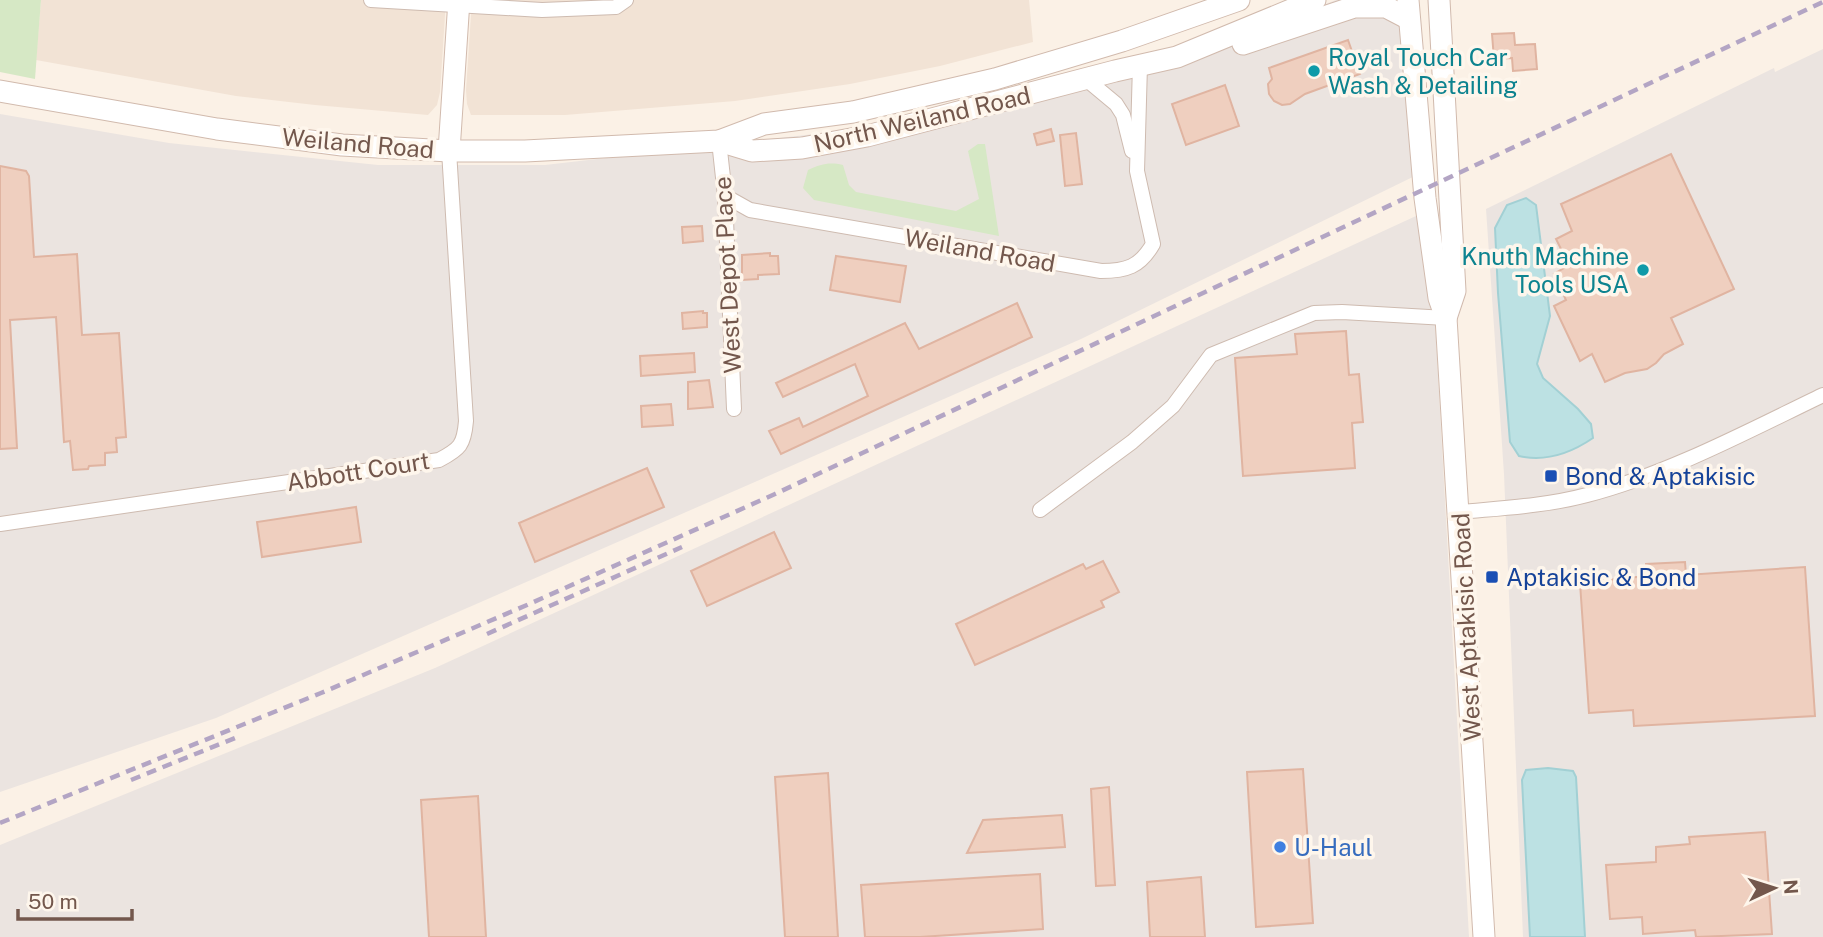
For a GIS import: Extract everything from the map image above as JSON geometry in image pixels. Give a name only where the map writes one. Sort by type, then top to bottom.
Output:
[{"type":"main road","name":"North Weiland Road","points":[[719,141],[764,124],[853,112],[995,79],[1122,41],[1239,0]]},
{"type":"main road","name":"North Weiland Road","points":[[719,141],[752,151],[802,148],[867,136],[1177,57],[1315,0]]},
{"type":"main road","name":"West Aptakisic Road","points":[[1439,0],[1455,291],[1446,318]]},
{"type":"main road","points":[[449,151],[458,3]]},
{"type":"main road","points":[[1140,65],[1173,67],[1354,7],[1409,9]]},
{"type":"main road","name":"West Aptakisic Road","points":[[1409,9],[1425,198],[1439,298],[1446,318],[1484,937]]},
{"type":"main road","name":"Weiland Road","points":[[0,91],[217,129],[342,145],[449,151],[549,150],[719,141]]},
{"type":"street","points":[[371,0],[458,3],[541,10],[616,7],[626,0]]},
{"type":"street","name":"Weiland Road","points":[[1138,171],[1140,65]]},
{"type":"street","name":"Weiland Road","points":[[724,196],[750,210],[1094,270],[1121,271],[1137,265],[1153,244],[1123,115],[1116,104],[1086,79]]},
{"type":"street","name":"West Depot Place","points":[[719,141],[734,409]]},
{"type":"street","name":"Abbott Court","points":[[0,524],[439,460],[458,450],[465,437],[466,421],[449,151]]},
{"type":"street","points":[[1040,510],[1132,442],[1172,406],[1211,355],[1314,313],[1446,318]]},
{"type":"street","points":[[1460,512],[1546,503],[1585,496],[1622,485],[1670,466],[1823,395]]},
{"type":"shaded area","points":[[41,0],[446,0],[437,105],[428,115],[315,105],[236,96],[36,60]]},
{"type":"shaded area","points":[[472,0],[1029,0],[1033,42],[940,66],[850,84],[735,101],[565,115],[471,115],[466,90]]},
{"type":"shaded area","points":[[1336,0],[1404,0],[1425,171],[1081,339],[216,718],[0,792],[0,114],[169,143],[378,165],[545,165],[919,122],[1148,72]]},
{"type":"shaded area","points":[[1823,49],[1823,937],[1523,937],[1504,474],[1486,209],[1774,68],[1775,72]]},
{"type":"shaded area","points":[[1429,210],[1469,937],[0,937],[0,845],[435,668]]},
{"type":"green space","points":[[0,0],[41,0],[35,79],[0,72]]},
{"type":"green space","points":[[978,144],[985,144],[999,236],[814,200],[803,188],[808,170],[825,164],[838,164],[843,165],[849,185],[856,192],[956,211],[979,199],[968,151]]},
{"type":"water","points":[[1526,198],[1536,205],[1550,316],[1537,364],[1543,378],[1591,424],[1593,438],[1567,452],[1538,458],[1519,456],[1510,442],[1495,228],[1507,205]]},
{"type":"water","points":[[1548,768],[1573,771],[1576,777],[1585,937],[1530,937],[1522,780],[1526,770]]},
{"type":"building","points":[[1514,33],[1515,45],[1535,44],[1537,69],[1513,71],[1512,58],[1494,59],[1492,34]]},
{"type":"building","name":"Royal Touch Car Wash & Detailing","points":[[1348,40],[1360,74],[1305,94],[1290,104],[1282,105],[1274,101],[1269,94],[1268,84],[1272,79],[1269,68]]},
{"type":"building","points":[[1225,85],[1239,126],[1186,145],[1172,104]]},
{"type":"building","points":[[1051,129],[1054,141],[1037,145],[1034,134]]},
{"type":"building","points":[[1076,133],[1082,184],[1065,186],[1060,135]]},
{"type":"building","name":"Knuth Machine Tools USA","points":[[1671,154],[1734,289],[1671,318],[1683,344],[1664,354],[1647,369],[1625,373],[1605,382],[1592,354],[1580,361],[1554,306],[1566,300],[1554,274],[1569,265],[1556,239],[1572,231],[1561,204]]},
{"type":"building","points":[[0,166],[26,171],[29,176],[34,257],[77,254],[82,335],[119,333],[126,437],[116,438],[117,452],[105,453],[105,465],[73,470],[70,441],[64,442],[56,317],[10,320],[17,448],[0,449]]},
{"type":"building","points":[[702,226],[703,241],[683,243],[682,227]]},
{"type":"building","points":[[770,253],[770,256],[778,256],[779,274],[758,275],[758,279],[742,280],[742,255]]},
{"type":"building","points":[[836,256],[906,266],[900,302],[830,290]]},
{"type":"building","points":[[1017,303],[1032,337],[781,454],[769,431],[799,418],[803,427],[868,396],[855,364],[783,397],[776,383],[905,323],[919,349]]},
{"type":"building","points":[[682,313],[707,313],[707,327],[683,329]]},
{"type":"building","points":[[1346,331],[1349,375],[1359,374],[1363,422],[1352,423],[1355,468],[1243,476],[1235,358],[1297,354],[1295,334]]},
{"type":"building","points":[[694,353],[695,372],[641,376],[640,356]]},
{"type":"building","points":[[709,380],[713,407],[688,409],[688,382]]},
{"type":"building","points":[[671,404],[673,425],[642,427],[641,406]]},
{"type":"building","points":[[647,468],[664,507],[535,562],[519,523]]},
{"type":"building","points":[[356,507],[361,542],[262,557],[257,522]]},
{"type":"building","points":[[774,532],[791,568],[707,606],[691,571]]},
{"type":"building","points":[[1103,561],[1119,592],[1101,601],[1104,607],[975,665],[956,624],[1083,564],[1086,569]]},
{"type":"building","points":[[1685,562],[1686,575],[1805,567],[1815,716],[1634,726],[1633,710],[1589,713],[1580,583],[1646,576],[1646,564]]},
{"type":"building","name":"U-Haul","points":[[1303,769],[1313,923],[1256,927],[1247,772]]},
{"type":"building","points":[[828,773],[838,937],[785,937],[775,777]]},
{"type":"building","points":[[1109,787],[1115,885],[1096,886],[1091,789]]},
{"type":"building","points":[[478,796],[486,937],[429,937],[421,800]]},
{"type":"building","points":[[1062,815],[1065,847],[967,853],[983,820]]},
{"type":"building","points":[[1765,832],[1772,934],[1696,937],[1695,930],[1643,934],[1642,917],[1610,919],[1606,865],[1656,862],[1656,847],[1690,844],[1689,837]]},
{"type":"building","points":[[1040,874],[1043,929],[920,937],[865,937],[861,885]]},
{"type":"building","points":[[1201,877],[1205,937],[1150,937],[1147,882]]},
{"type":"railway","points":[[0,823],[321,693],[527,605],[775,494],[1823,2]]},
{"type":"railway","points":[[487,634],[682,547]]},
{"type":"railway","points":[[131,780],[235,738]]},
{"type":"place","name":"Royal Touch Car Wash & Detailing","points":[[1314,71]]},
{"type":"place","name":"Knuth Machine Tools USA","points":[[1643,270]]},
{"type":"place","name":"Bond & Aptakisic","points":[[1551,476]]},
{"type":"place","name":"Aptakisic & Bond","points":[[1492,577]]},
{"type":"place","name":"U-Haul","points":[[1280,847]]}]
